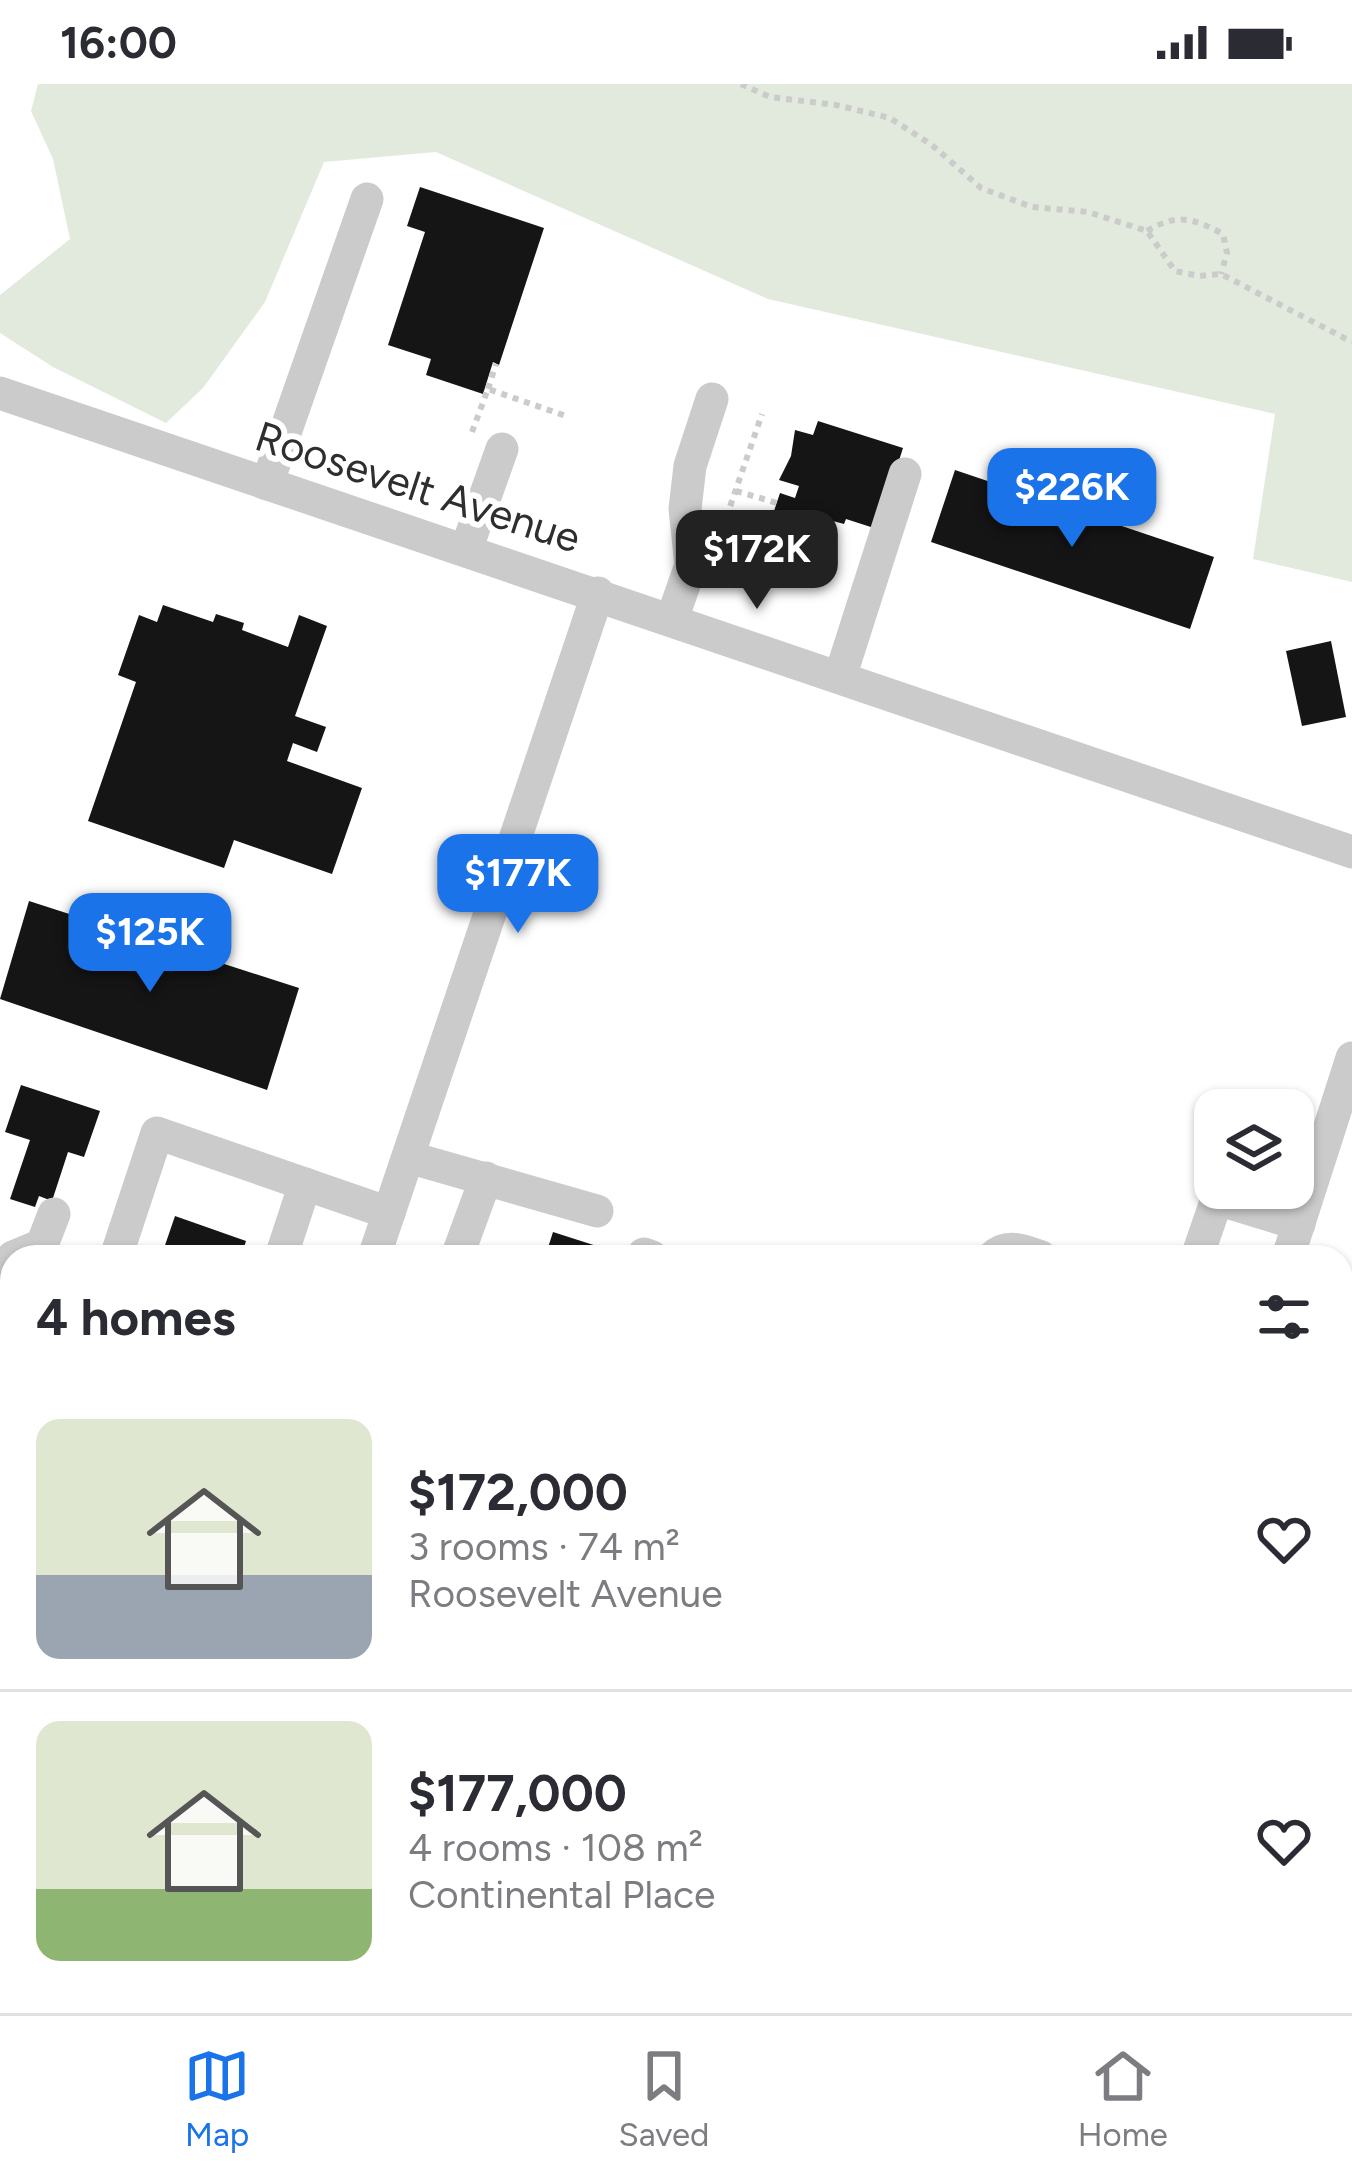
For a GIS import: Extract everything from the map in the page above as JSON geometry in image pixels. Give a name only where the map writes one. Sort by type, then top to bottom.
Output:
[{"type":"street","points":[[267,484],[367,199]]},
{"type":"street","name":"Roosevelt Avenue","points":[[0,393],[1352,852]]},
{"type":"street","points":[[672,619],[691,565],[685,509],[690,466],[712,399]]},
{"type":"street","points":[[466,550],[502,448]]},
{"type":"street","points":[[841,676],[905,474]]},
{"type":"street","points":[[378,1245],[598,593]]},
{"type":"street","points":[[1292,1245],[1352,1058]]},
{"type":"street","points":[[120,1245],[157,1133],[388,1213]]},
{"type":"street","points":[[408,1156],[597,1211]]},
{"type":"street","points":[[461,1245],[486,1178]]},
{"type":"street","points":[[285,1245],[305,1184]]},
{"type":"street","points":[[1201,1245],[1217,1198],[1299,1223]]},
{"type":"street","points":[[42,1245],[54,1214]]},
{"type":"path","points":[[741,84],[770,97],[890,118],[932,145],[981,188],[1032,206],[1088,212],[1147,231],[1175,271],[1221,274],[1352,342]]},
{"type":"path","points":[[1147,231],[1166,220],[1191,217],[1223,234],[1227,253],[1221,274]]},
{"type":"path","points":[[488,389],[496,364]]},
{"type":"path","points":[[722,556],[725,521],[762,414]]},
{"type":"path","points":[[736,491],[777,503]]},
{"type":"shaded area","points":[[38,84],[1352,84],[1352,582],[1253,559],[1275,414],[768,299],[436,152],[324,162],[265,302],[203,388],[166,423],[53,367],[0,333],[0,295],[70,239],[53,159],[31,111]]},
{"type":"building","points":[[420,187],[544,228],[499,365],[493,362],[483,394],[426,375],[431,359],[388,345],[425,232],[407,226]]},
{"type":"building","points":[[818,421],[903,448],[877,529],[846,519],[844,524],[833,521],[828,539],[791,528],[794,518],[774,511],[780,493],[795,498],[799,486],[779,480],[791,456],[795,430],[813,435]]},
{"type":"building","points":[[955,470],[1214,557],[1190,629],[931,542]]},
{"type":"building","points":[[163,605],[213,622],[216,614],[244,623],[242,630],[288,647],[299,615],[327,626],[295,716],[326,727],[317,752],[293,743],[287,761],[362,788],[332,874],[234,840],[224,868],[88,821],[136,682],[118,675],[139,615],[157,622]]},
{"type":"building","points":[[1331,641],[1346,717],[1302,726],[1286,651]]},
{"type":"building","points":[[29,901],[299,988],[267,1090],[0,999]]},
{"type":"building","points":[[21,1085],[100,1111],[84,1157],[68,1152],[52,1201],[39,1196],[35,1207],[10,1199],[30,1140],[5,1132]]},
{"type":"building","points":[[175,1216],[246,1241],[245,1245],[165,1245]]},
{"type":"building","points":[[553,1232],[594,1245],[549,1245]]}]
